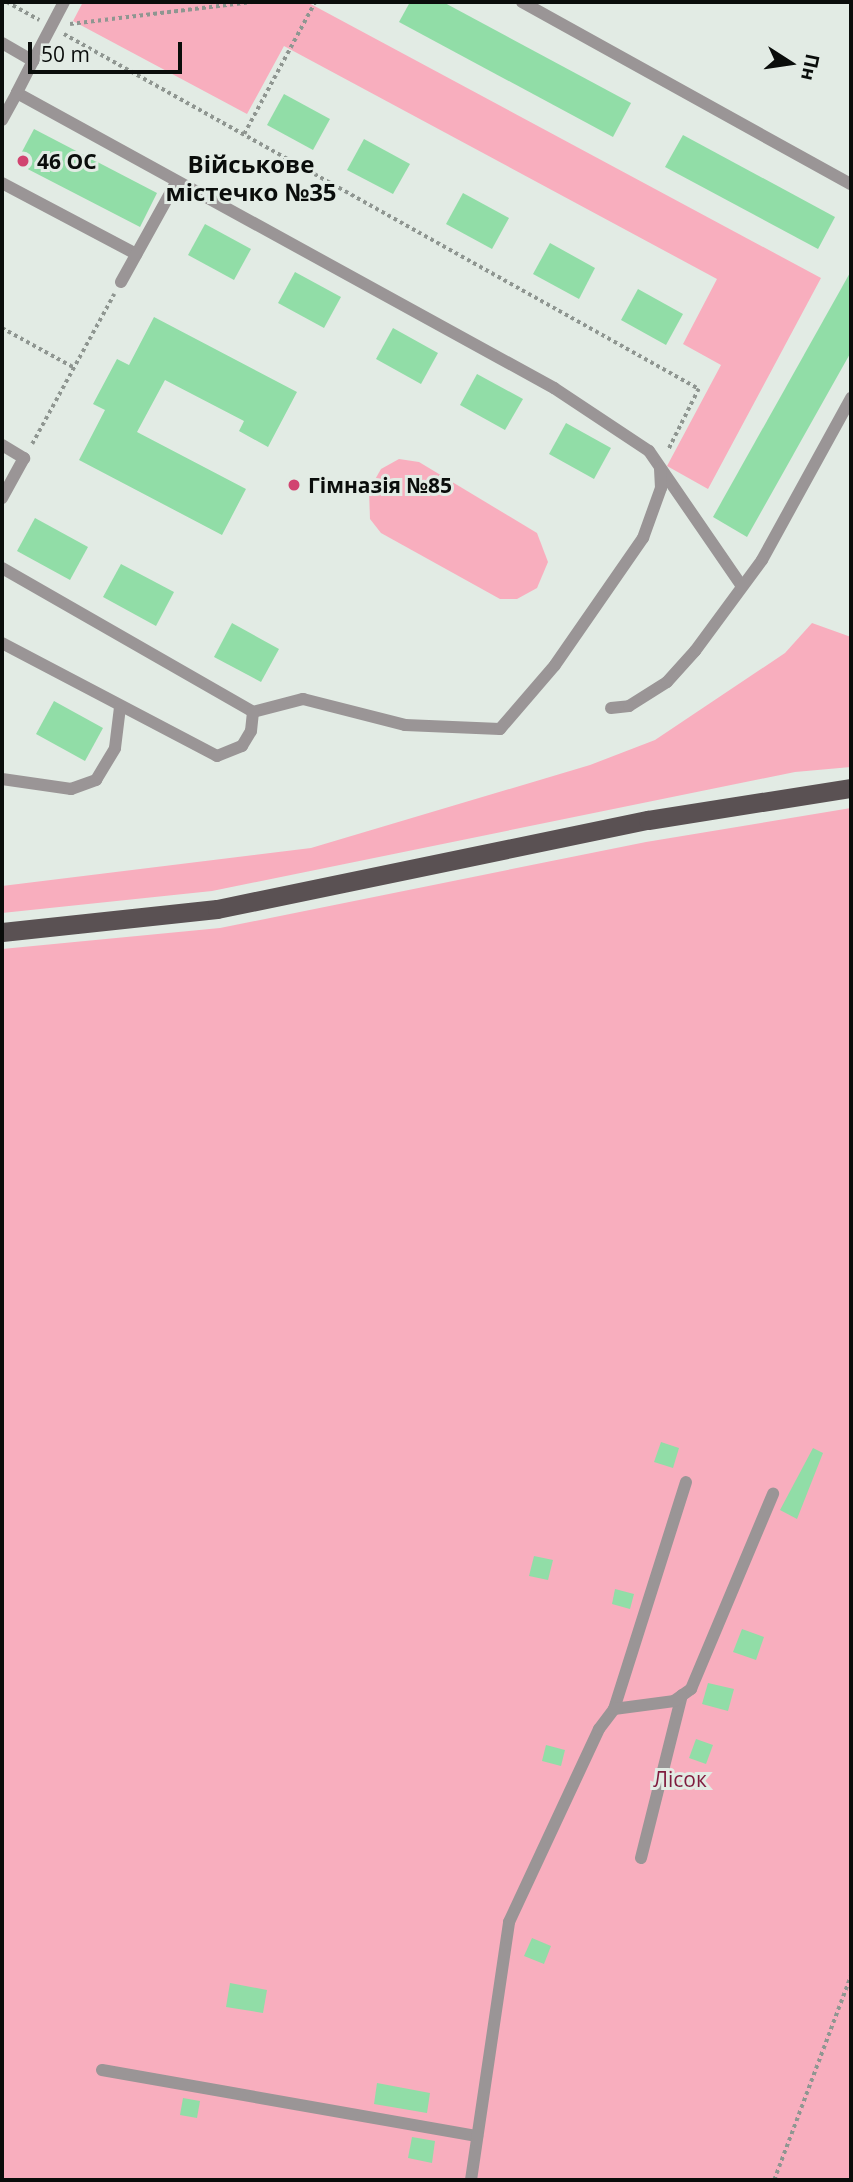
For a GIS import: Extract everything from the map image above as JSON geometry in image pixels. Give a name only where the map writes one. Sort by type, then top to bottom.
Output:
[{"type":"main road","points":[[2,932],[217,909],[648,820],[851,788]]},
{"type":"lane","points":[[2,120],[64,2]]},
{"type":"lane","points":[[522,2],[851,184]]},
{"type":"lane","points":[[2,43],[33,61]]},
{"type":"lane","points":[[17,93],[554,388],[649,451],[688,501],[741,585]]},
{"type":"lane","points":[[121,282],[177,181]]},
{"type":"lane","points":[[2,183],[136,254]]},
{"type":"lane","points":[[611,708],[629,706],[667,682],[762,560],[851,398]]},
{"type":"lane","points":[[2,445],[24,458],[2,498]]},
{"type":"lane","points":[[2,568],[253,712],[303,699],[405,725],[500,729],[555,665],[643,537],[661,488],[660,467]]},
{"type":"lane","points":[[2,643],[120,709],[217,756],[242,746],[251,731],[253,712]]},
{"type":"lane","points":[[2,779],[71,789],[96,780],[115,748],[120,709]]},
{"type":"lane","points":[[471,2180],[509,1922],[599,1729],[614,1709],[686,1482]]},
{"type":"lane","points":[[641,1858],[682,1695],[711,1651],[773,1494]]},
{"type":"lane","points":[[614,1709],[682,1695]]},
{"type":"lane","points":[[102,2070],[477,2136]]},
{"type":"path","points":[[7,2],[699,389],[660,467]]},
{"type":"path","points":[[51,27],[252,2]]},
{"type":"path","points":[[244,134],[315,2]]},
{"type":"path","points":[[24,458],[121,282]]},
{"type":"path","points":[[2,328],[74,368]]},
{"type":"path","points":[[774,2180],[851,1975]]},
{"type":"green space","points":[[83,2],[307,2],[821,278],[708,489],[667,466],[721,365],[683,344],[717,279],[284,46],[247,114],[73,21]]},
{"type":"green space","points":[[399,459],[419,462],[537,533],[548,562],[537,588],[517,599],[500,599],[381,533],[370,519],[369,490],[381,469]]},
{"type":"green space","points":[[812,623],[851,637],[851,767],[795,772],[212,891],[2,913],[2,886],[311,848],[590,765],[655,740],[785,653]]},
{"type":"green space","name":"Лісок","points":[[851,808],[851,2180],[2,2180],[2,949],[220,928],[646,842]]},
{"type":"building","points":[[410,2],[443,2],[631,103],[613,137],[399,22]]},
{"type":"building","points":[[284,94],[330,119],[313,150],[267,125]]},
{"type":"building","points":[[34,129],[157,193],[140,227],[16,163]]},
{"type":"building","points":[[683,135],[835,217],[818,249],[665,167]]},
{"type":"building","points":[[364,139],[410,164],[393,194],[347,170]]},
{"type":"building","points":[[463,193],[509,218],[492,249],[446,224]]},
{"type":"building","points":[[205,224],[251,249],[234,280],[188,255]]},
{"type":"building","points":[[550,243],[595,268],[579,299],[533,274]]},
{"type":"building","points":[[851,271],[851,352],[747,537],[713,517]]},
{"type":"building","points":[[295,272],[341,297],[324,328],[278,303]]},
{"type":"building","points":[[638,289],[683,314],[666,345],[621,320]]},
{"type":"building","points":[[154,317],[297,392],[268,447],[239,431],[244,421],[165,380],[137,432],[246,489],[222,535],[79,460],[105,410],[93,404],[117,359],[129,365]]},
{"type":"building","points":[[393,328],[438,353],[421,384],[376,359]]},
{"type":"building","points":[[477,374],[523,399],[505,430],[460,405]]},
{"type":"building","points":[[566,423],[611,448],[594,479],[549,454]]},
{"type":"building","points":[[35,518],[88,547],[70,580],[17,551]]},
{"type":"building","points":[[121,564],[174,592],[156,626],[103,597]]},
{"type":"building","points":[[232,623],[279,649],[261,682],[214,657]]},
{"type":"building","points":[[54,701],[103,728],[85,761],[36,734]]},
{"type":"building","points":[[661,1442],[679,1448],[673,1468],[654,1462]]},
{"type":"building","points":[[813,1448],[823,1453],[797,1519],[780,1510]]},
{"type":"building","points":[[534,1556],[553,1560],[548,1580],[529,1576]]},
{"type":"building","points":[[615,1589],[634,1594],[630,1609],[612,1604]]},
{"type":"building","points":[[742,1629],[764,1637],[756,1660],[733,1652]]},
{"type":"building","points":[[708,1683],[734,1689],[728,1711],[702,1704]]},
{"type":"building","points":[[696,1739],[713,1745],[706,1764],[689,1758]]},
{"type":"building","points":[[546,1745],[565,1750],[561,1766],[542,1761]]},
{"type":"building","points":[[532,1938],[551,1946],[544,1964],[524,1956]]},
{"type":"building","points":[[230,1983],[267,1990],[263,2013],[226,2007]]},
{"type":"building","points":[[377,2083],[430,2093],[427,2113],[374,2104]]},
{"type":"building","points":[[183,2098],[200,2101],[197,2118],[180,2115]]},
{"type":"building","points":[[412,2137],[435,2141],[432,2163],[408,2158]]},
{"type":"place","name":"46 ОС","points":[[23,161]]},
{"type":"place","name":"Гімназія №85","points":[[294,485]]},
{"type":"district","name":"Військове містечко №35","points":[[251,178]]}]
